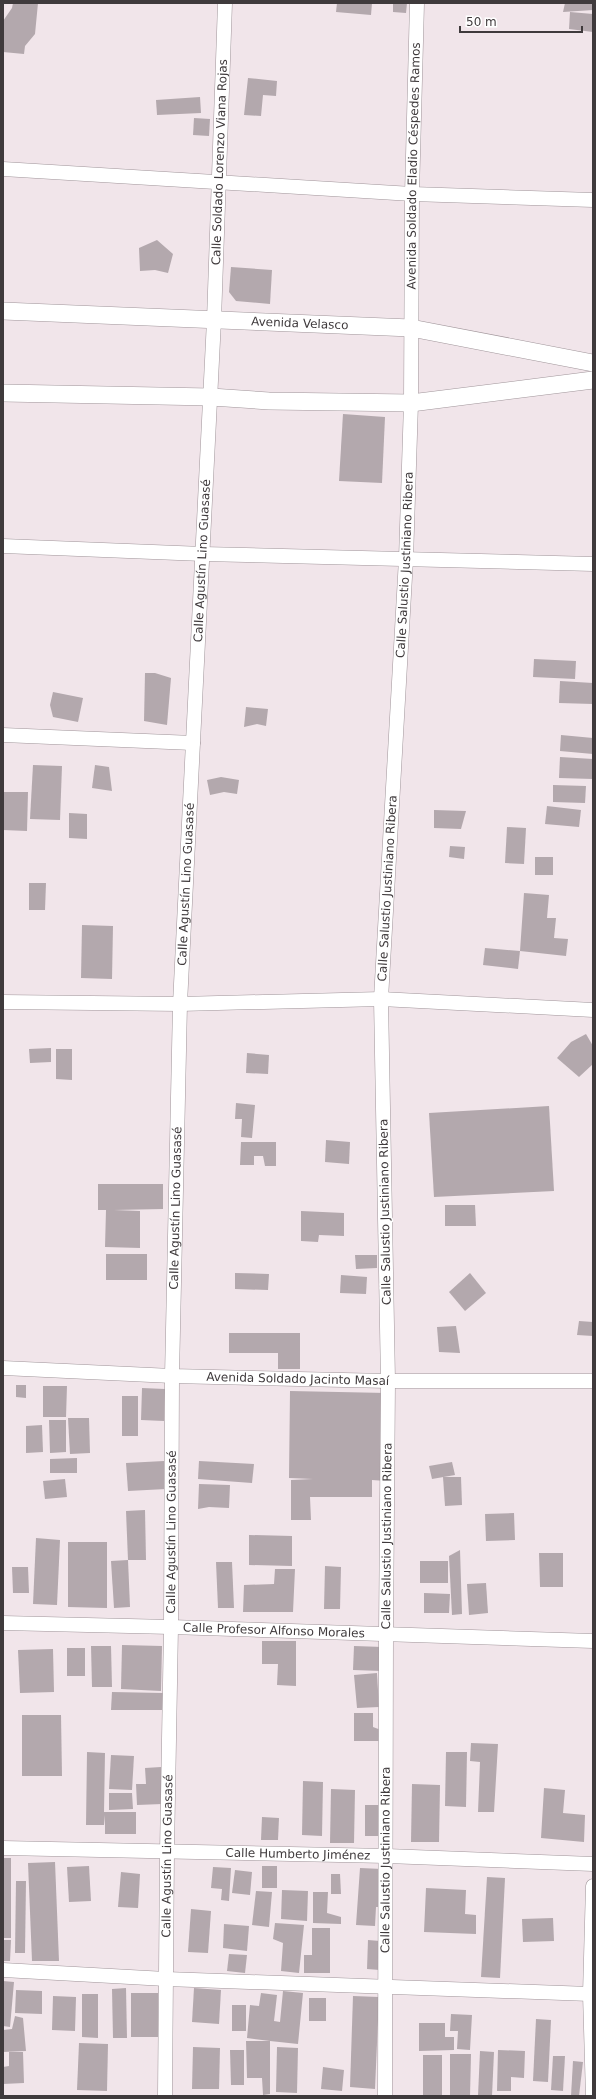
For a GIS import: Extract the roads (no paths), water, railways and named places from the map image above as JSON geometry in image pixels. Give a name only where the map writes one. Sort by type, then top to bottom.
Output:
[{"type":"street","name":"Calle Soldado Lorenzo Viana Rojas","points":[[214,320],[225,3]]},
{"type":"street","name":"Avenida Soldado Eladio Céspedes Ramos","points":[[411,328],[412,194],[417,3]]},
{"type":"street","points":[[3,169],[412,194],[593,200]]},
{"type":"street","name":"Avenida Velasco","points":[[3,311],[411,328],[593,363]]},
{"type":"street","name":"Calle Agustín Lino Guasasé","points":[[165,2096],[171,1627],[172,1376],[180,1004],[214,320]]},
{"type":"street","name":"Calle Salustio Justiniano Ribera","points":[[385,2096],[388,1381],[381,998],[406,559],[411,403],[411,328]]},
{"type":"street","points":[[3,393],[211,397],[269,402],[411,403],[593,380]]},
{"type":"street","points":[[3,546],[203,554],[593,564]]},
{"type":"street","points":[[3,735],[193,743]]},
{"type":"street","points":[[3,1002],[180,1004],[381,998],[593,1010]]},
{"type":"street","name":"Avenida Soldado Jacinto Masaí","points":[[3,1368],[172,1376],[388,1381],[593,1381]]},
{"type":"street","name":"Calle Profesor Alfonso Morales","points":[[3,1623],[593,1641]]},
{"type":"street","name":"Calle Humberto Jiménez","points":[[3,1848],[387,1856],[593,1864]]},
{"type":"street","points":[[593,1886],[590,1994],[593,2096]]},
{"type":"street","points":[[3,1970],[166,1979],[590,1994]]}]
